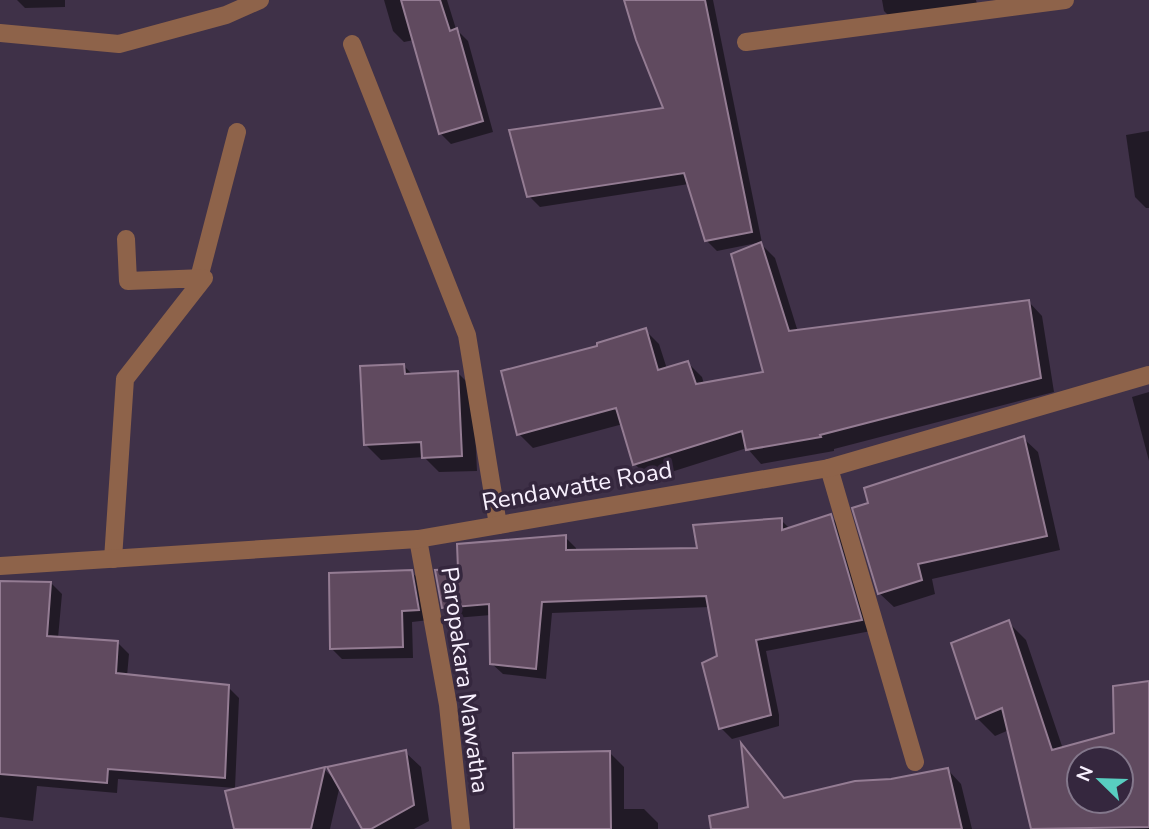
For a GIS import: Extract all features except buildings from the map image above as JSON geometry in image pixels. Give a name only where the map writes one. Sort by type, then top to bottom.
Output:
[{"type":"street","points":[[0,33],[120,44],[226,15],[260,0]]},
{"type":"street","points":[[746,43],[1065,0]]},
{"type":"street","points":[[352,44],[467,335],[498,525]]},
{"type":"street","points":[[199,278],[237,132]]},
{"type":"street","points":[[113,559],[125,379],[204,278],[128,281],[126,240]]},
{"type":"street","name":"Rendawatte Road","points":[[0,566],[418,539],[829,468],[1149,375]]},
{"type":"street","points":[[829,468],[915,762]]},
{"type":"street","name":"Paropakara Mawatha","points":[[418,539],[448,705],[461,829]]}]
